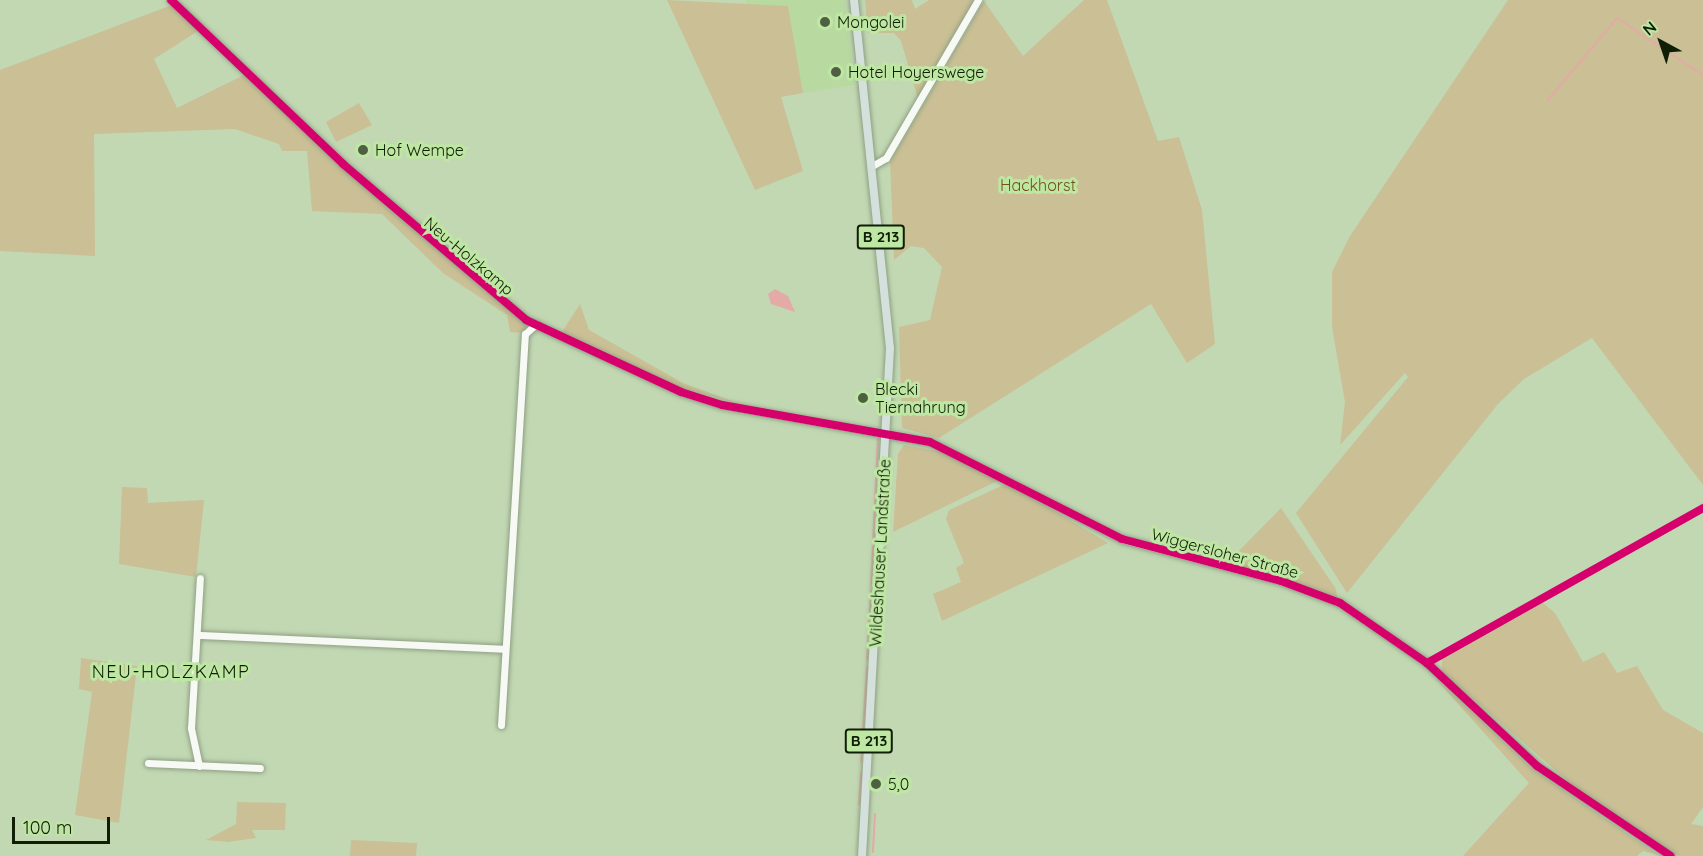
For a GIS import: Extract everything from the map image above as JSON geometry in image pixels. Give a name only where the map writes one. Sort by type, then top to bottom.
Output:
[{"type":"main road","name":"Wildeshauser Landstraße","points":[[854,0],[890,348],[862,856]]},
{"type":"street","name":"Neu-Holzkamp","points":[[171,0],[457,265],[536,324],[666,386],[722,405],[886,433]]},
{"type":"street","points":[[872,166],[886,158],[978,0]]},
{"type":"street","points":[[501,725],[525,334],[536,324]]},
{"type":"street","name":"Wiggersloher Straße","points":[[886,433],[962,454],[1122,539],[1281,581],[1340,603],[1426,663],[1537,766],[1671,856]]},
{"type":"street","points":[[199,766],[191,728],[199,635],[200,578]]},
{"type":"street","points":[[199,635],[505,649]]},
{"type":"street","points":[[148,763],[260,768]]},
{"type":"shaded area","points":[[746,0],[845,0],[855,85],[803,93],[788,6],[746,5]]},
{"type":"shaded area","points":[[775,289],[788,296],[795,312],[771,304],[768,294]]},
{"type":"green space","points":[[667,0],[788,6],[803,93],[781,97],[803,171],[755,190]]},
{"type":"green space","points":[[865,0],[912,0],[915,9],[929,0],[976,0],[918,99],[901,41],[894,33],[868,33]]},
{"type":"green space","name":"Hackhorst","points":[[1084,0],[1107,0],[1158,141],[1179,137],[1202,210],[1215,344],[1187,363],[1151,304],[939,438],[902,428],[899,327],[930,320],[942,267],[924,248],[911,246],[894,260],[890,162],[984,1],[1023,56]]},
{"type":"green space","points":[[1508,0],[1703,0],[1703,485],[1592,338],[1524,379],[1498,404],[1347,593],[1296,513],[1408,377],[1405,373],[1340,445],[1345,402],[1332,327],[1332,272],[1350,236]]},
{"type":"green space","points":[[172,5],[198,31],[154,59],[177,108],[246,74],[386,207],[528,324],[523,333],[510,332],[507,315],[443,273],[382,214],[312,211],[307,151],[282,151],[279,144],[235,129],[94,134],[95,256],[0,251],[0,70]]},
{"type":"green space","points":[[359,103],[372,125],[336,142],[326,122]]},
{"type":"green space","points":[[580,304],[589,330],[683,383],[743,405],[676,386],[562,332]]},
{"type":"green space","points":[[904,445],[943,452],[1001,479],[893,532],[898,454]]},
{"type":"green space","points":[[1008,483],[1108,543],[942,621],[933,594],[961,582],[956,568],[964,563],[946,519],[949,510]]},
{"type":"green space","points":[[122,487],[147,488],[148,503],[204,500],[196,577],[119,564]]},
{"type":"green space","points":[[1281,508],[1336,589],[1337,597],[1227,563]]},
{"type":"green space","points":[[1543,603],[1555,613],[1583,662],[1604,652],[1617,673],[1637,666],[1663,710],[1703,733],[1703,807],[1691,824],[1703,826],[1703,856],[1679,856],[1576,788],[1442,672],[1442,659]]},
{"type":"green space","points":[[81,658],[137,666],[119,823],[75,815],[92,692],[79,689]]},
{"type":"green space","points":[[1434,677],[1535,771],[1658,855],[1643,851],[1637,856],[1463,856],[1529,783]]},
{"type":"green space","points":[[237,802],[286,803],[285,830],[252,830],[256,838],[228,842],[206,840],[236,824]]},
{"type":"green space","points":[[351,840],[417,843],[416,856],[350,856]]},
{"type":"waterway","points":[[1548,100],[1617,18],[1703,75]]},
{"type":"waterway","points":[[873,541],[878,439]]},
{"type":"waterway","points":[[871,584],[873,547]]},
{"type":"waterway","points":[[867,660],[871,591]]},
{"type":"waterway","points":[[861,762],[867,667]]},
{"type":"waterway","points":[[859,804],[861,773]]},
{"type":"waterway","points":[[873,852],[875,814]]},
{"type":"cycle path","points":[[171,0],[343,164],[526,320],[681,392],[722,405],[930,442],[1122,539],[1281,581],[1340,603],[1427,663],[1537,766],[1671,856]]},
{"type":"cycle path","points":[[1427,663],[1703,508]]},
{"type":"place","name":"Mongolei","points":[[825,22]]},
{"type":"place","name":"Hotel Hoyerswege","points":[[836,72]]},
{"type":"place","name":"Hof Wempe","points":[[363,150]]},
{"type":"place","name":"Blecki Tiernahrung","points":[[863,398]]},
{"type":"place","name":"5,0","points":[[876,784]]},
{"type":"district","name":"NEU-HOLZKAMP","points":[[171,672]]}]
